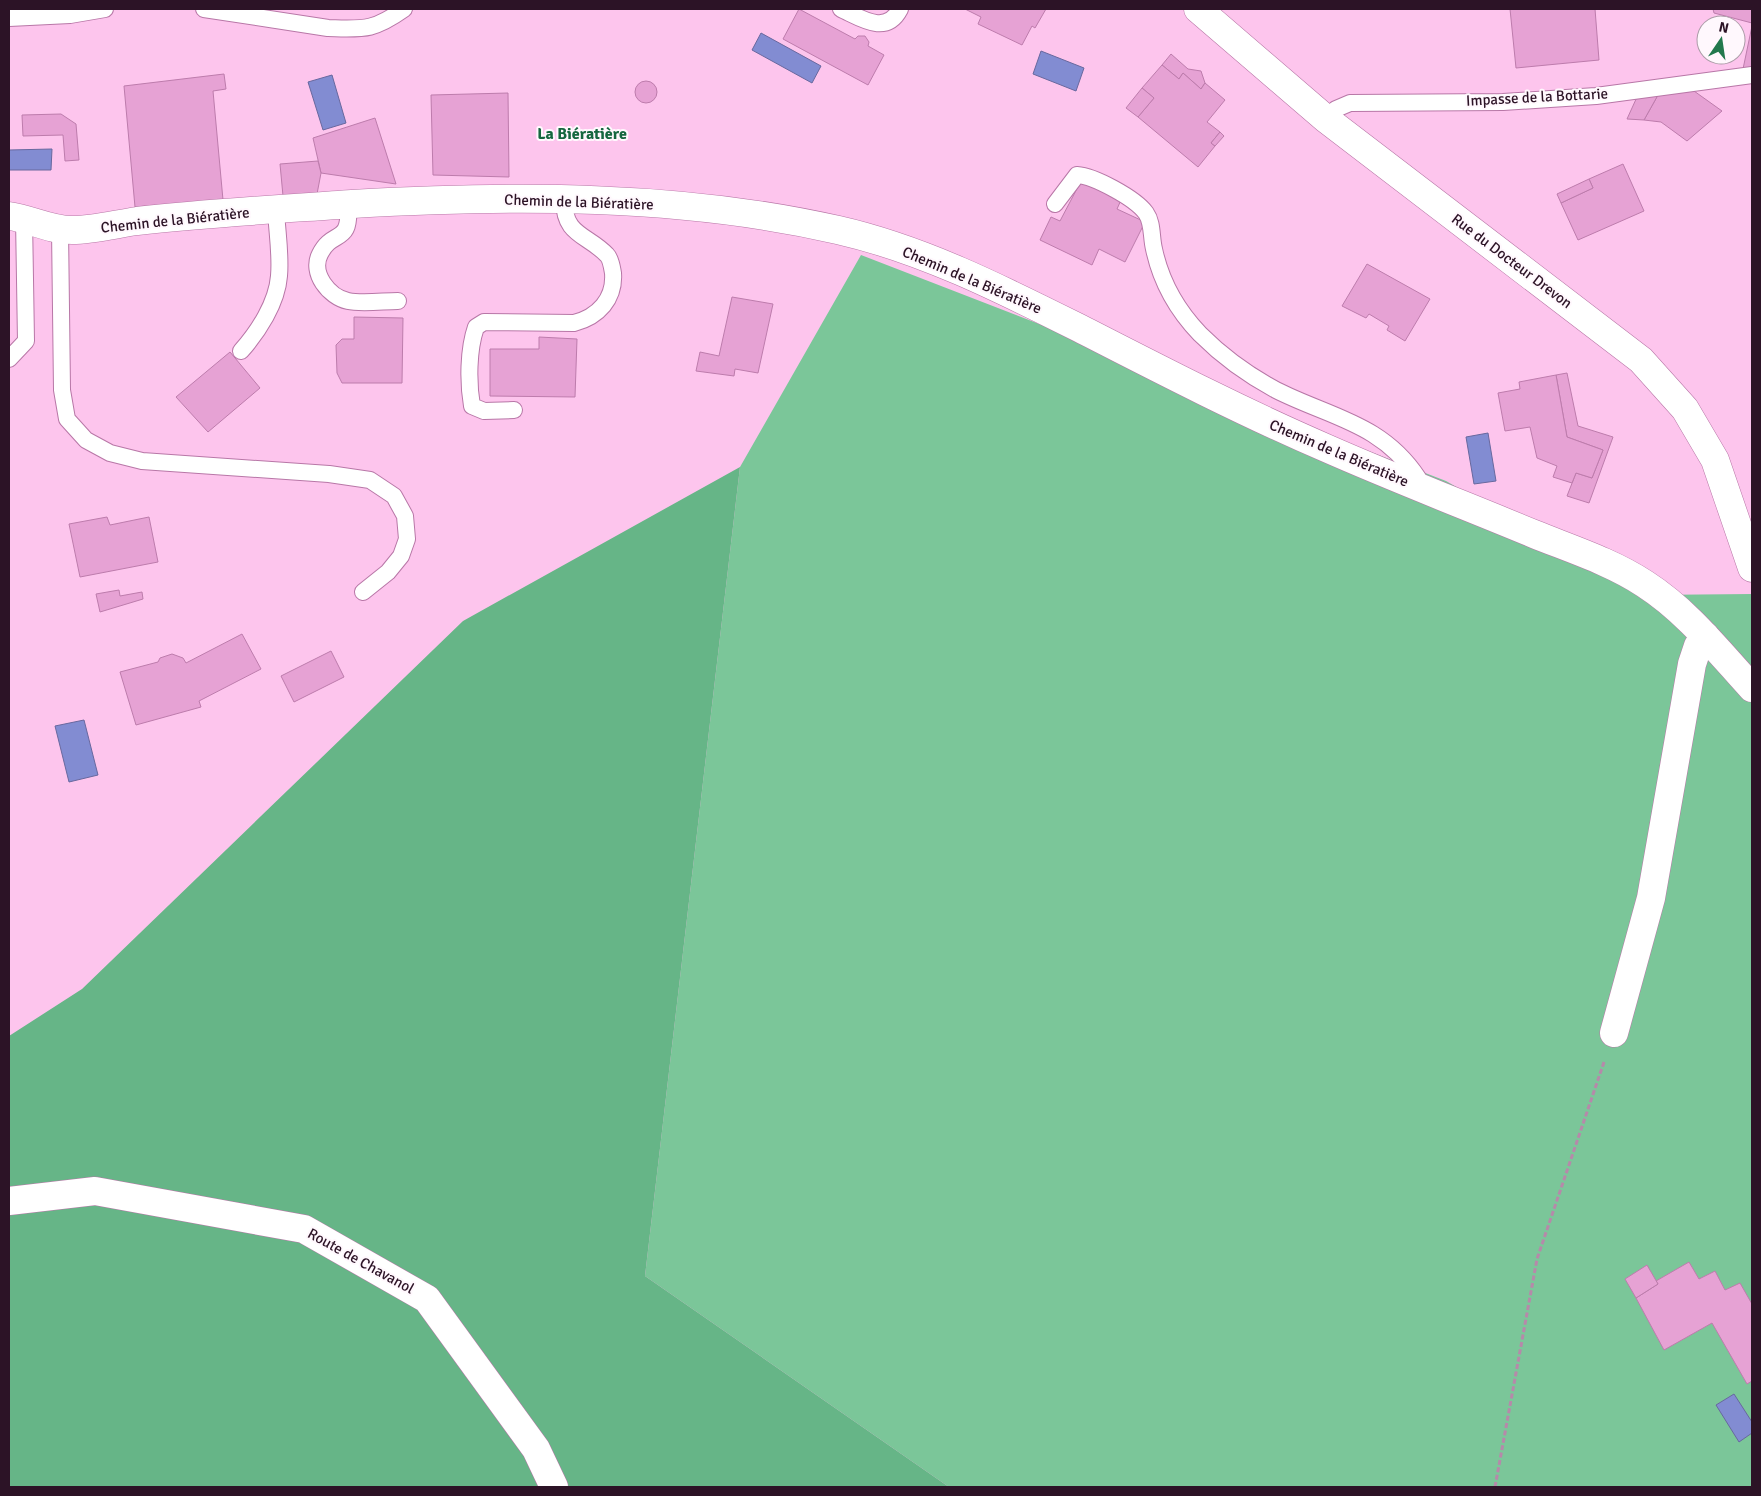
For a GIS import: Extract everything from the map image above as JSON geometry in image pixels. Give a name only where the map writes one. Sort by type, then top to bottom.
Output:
[{"type":"street","name":"Rue du Docteur Drevon","points":[[1198,9],[1326,119],[1641,360],[1686,409],[1715,460],[1752,568]]},
{"type":"street","name":"Chemin de la Biératière","points":[[17,217],[51,228],[76,230],[137,221],[348,204],[467,199],[564,200],[652,204],[760,215],[842,231],[926,258],[1020,298],[1239,410],[1416,486],[1583,554],[1642,582],[1670,602],[1706,636],[1752,688]]},
{"type":"street","points":[[1614,1033],[1651,898],[1692,664],[1698,646],[1706,636]]},
{"type":"street","name":"Route de Chavanol","points":[[9,1201],[95,1191],[304,1229],[427,1298],[536,1449],[554,1487]]},
{"type":"lane","points":[[9,18],[70,15],[105,9]]},
{"type":"lane","points":[[204,9],[328,28],[348,29],[367,28],[384,23],[404,9]]},
{"type":"lane","points":[[841,9],[880,24],[890,22],[900,9]]},
{"type":"lane","name":"Impasse de la Bottarie","points":[[1326,119],[1336,109],[1350,103],[1419,101],[1503,102],[1596,96],[1752,75]]},
{"type":"lane","points":[[1055,204],[1077,175],[1087,176],[1129,199],[1145,212],[1151,225],[1152,243],[1159,271],[1170,297],[1199,333],[1249,374],[1277,390],[1355,423],[1384,442],[1407,461],[1418,478],[1416,486]]},
{"type":"lane","points":[[514,410],[484,411],[472,406],[470,394],[476,327],[484,322],[574,323],[600,311],[609,297],[614,284],[612,267],[608,256],[569,225],[564,213],[564,200]]},
{"type":"lane","points":[[348,204],[349,224],[345,232],[320,254],[317,265],[320,279],[332,292],[348,301],[398,301]]},
{"type":"lane","points":[[241,351],[253,338],[276,289],[279,277],[276,210]]},
{"type":"lane","points":[[9,360],[26,341],[17,217]]},
{"type":"lane","points":[[60,229],[62,390],[67,419],[86,440],[110,453],[142,461],[330,474],[370,480],[394,496],[405,516],[407,539],[401,556],[363,592]]},
{"type":"path","points":[[1495,1487],[1537,1259],[1614,1033]]},
{"type":"green space","points":[[861,255],[1446,481],[1646,595],[1752,594],[1752,1487],[949,1487],[645,1276],[740,467]]},
{"type":"green space","points":[[740,467],[645,1276],[949,1487],[9,1487],[9,1036],[82,989],[463,621]]},
{"type":"water","points":[[761,33],[821,66],[812,83],[752,50]]},
{"type":"water","points":[[1041,51],[1084,68],[1076,91],[1033,74]]},
{"type":"water","points":[[332,75],[346,123],[323,130],[308,82]]},
{"type":"water","points":[[52,149],[51,170],[9,170],[9,150]]},
{"type":"water","points":[[1488,433],[1496,481],[1474,484],[1466,437]]},
{"type":"water","points":[[84,720],[98,775],[69,782],[55,726]]},
{"type":"water","points":[[1734,1394],[1752,1422],[1752,1433],[1739,1442],[1716,1405]]},
{"type":"building","points":[[799,9],[855,39],[858,36],[865,36],[869,42],[868,46],[884,55],[868,85],[783,39]]},
{"type":"building","points":[[965,9],[1046,9],[1035,28],[1032,26],[1022,45],[978,24],[981,17]]},
{"type":"building","points":[[1510,9],[1595,9],[1599,60],[1516,68]]},
{"type":"building","points":[[1713,9],[1752,9],[1752,23],[1746,21],[1746,15],[1722,15],[1714,13]]},
{"type":"building","points":[[1752,26],[1752,67],[1743,69],[1744,65],[1746,65],[1746,55]]},
{"type":"building","points":[[1171,54],[1188,69],[1201,71],[1205,83],[1201,89],[1183,73],[1179,79],[1162,65]]},
{"type":"building","points":[[1162,65],[1179,79],[1183,73],[1201,89],[1205,83],[1225,100],[1207,122],[1220,132],[1211,143],[1215,146],[1198,167],[1138,117],[1154,98],[1142,88]]},
{"type":"building","points":[[224,74],[226,89],[213,91],[223,200],[135,207],[124,86]]},
{"type":"building","points":[[646,81],[654,84],[657,92],[654,100],[646,103],[638,100],[635,92],[638,84]]},
{"type":"building","points":[[1142,88],[1154,98],[1138,117],[1126,108]]},
{"type":"building","points":[[1694,91],[1722,111],[1687,141],[1661,122],[1644,120],[1658,95]]},
{"type":"building","points":[[508,93],[509,177],[433,175],[431,95]]},
{"type":"building","points":[[1658,95],[1644,120],[1627,119],[1637,97]]},
{"type":"building","points":[[61,114],[76,124],[79,160],[65,161],[63,135],[23,136],[22,115]]},
{"type":"building","points":[[375,118],[396,184],[321,173],[313,138]]},
{"type":"building","points":[[1220,132],[1224,136],[1215,146],[1211,143]]},
{"type":"building","points":[[318,161],[321,173],[317,194],[283,196],[280,164]]},
{"type":"building","points":[[1623,164],[1644,211],[1578,240],[1561,203],[1593,188],[1589,179]]},
{"type":"building","points":[[1589,179],[1593,188],[1561,203],[1557,194]]},
{"type":"building","points":[[1081,181],[1121,200],[1117,209],[1145,222],[1125,262],[1099,249],[1092,265],[1040,240],[1051,217],[1060,221]]},
{"type":"building","points":[[1367,264],[1430,299],[1405,341],[1387,330],[1389,326],[1369,314],[1366,318],[1342,306]]},
{"type":"building","points":[[732,297],[773,304],[758,373],[735,369],[734,376],[696,371],[700,352],[719,356]]},
{"type":"building","points":[[354,317],[403,318],[402,383],[342,383],[337,373],[336,345],[342,339],[354,339]]},
{"type":"building","points":[[539,337],[577,339],[575,397],[490,396],[490,349],[539,349]]},
{"type":"building","points":[[230,352],[260,388],[208,432],[176,397]]},
{"type":"building","points":[[1567,373],[1578,426],[1613,437],[1589,503],[1567,496],[1576,473],[1592,478],[1603,450],[1567,437],[1556,375]]},
{"type":"building","points":[[1556,375],[1567,437],[1603,450],[1592,478],[1576,473],[1572,483],[1553,477],[1557,466],[1537,458],[1530,427],[1505,431],[1498,393],[1520,389],[1519,382]]},
{"type":"building","points":[[107,517],[110,525],[149,517],[158,562],[80,577],[69,524]]},
{"type":"building","points":[[119,590],[120,596],[142,592],[143,599],[100,612],[96,594]]},
{"type":"building","points":[[242,634],[261,669],[199,701],[201,707],[136,725],[120,672],[158,662],[160,658],[172,654],[183,658],[186,663]]},
{"type":"building","points":[[331,651],[344,677],[294,702],[281,676]]},
{"type":"building","points":[[1689,1262],[1699,1279],[1715,1271],[1725,1290],[1740,1283],[1752,1304],[1752,1381],[1747,1384],[1712,1323],[1664,1350],[1636,1298],[1658,1284],[1656,1281]]},
{"type":"building","points":[[1647,1265],[1658,1284],[1636,1298],[1625,1279]]},
{"type":"district","name":"La Biératière","points":[[582,133]]}]
